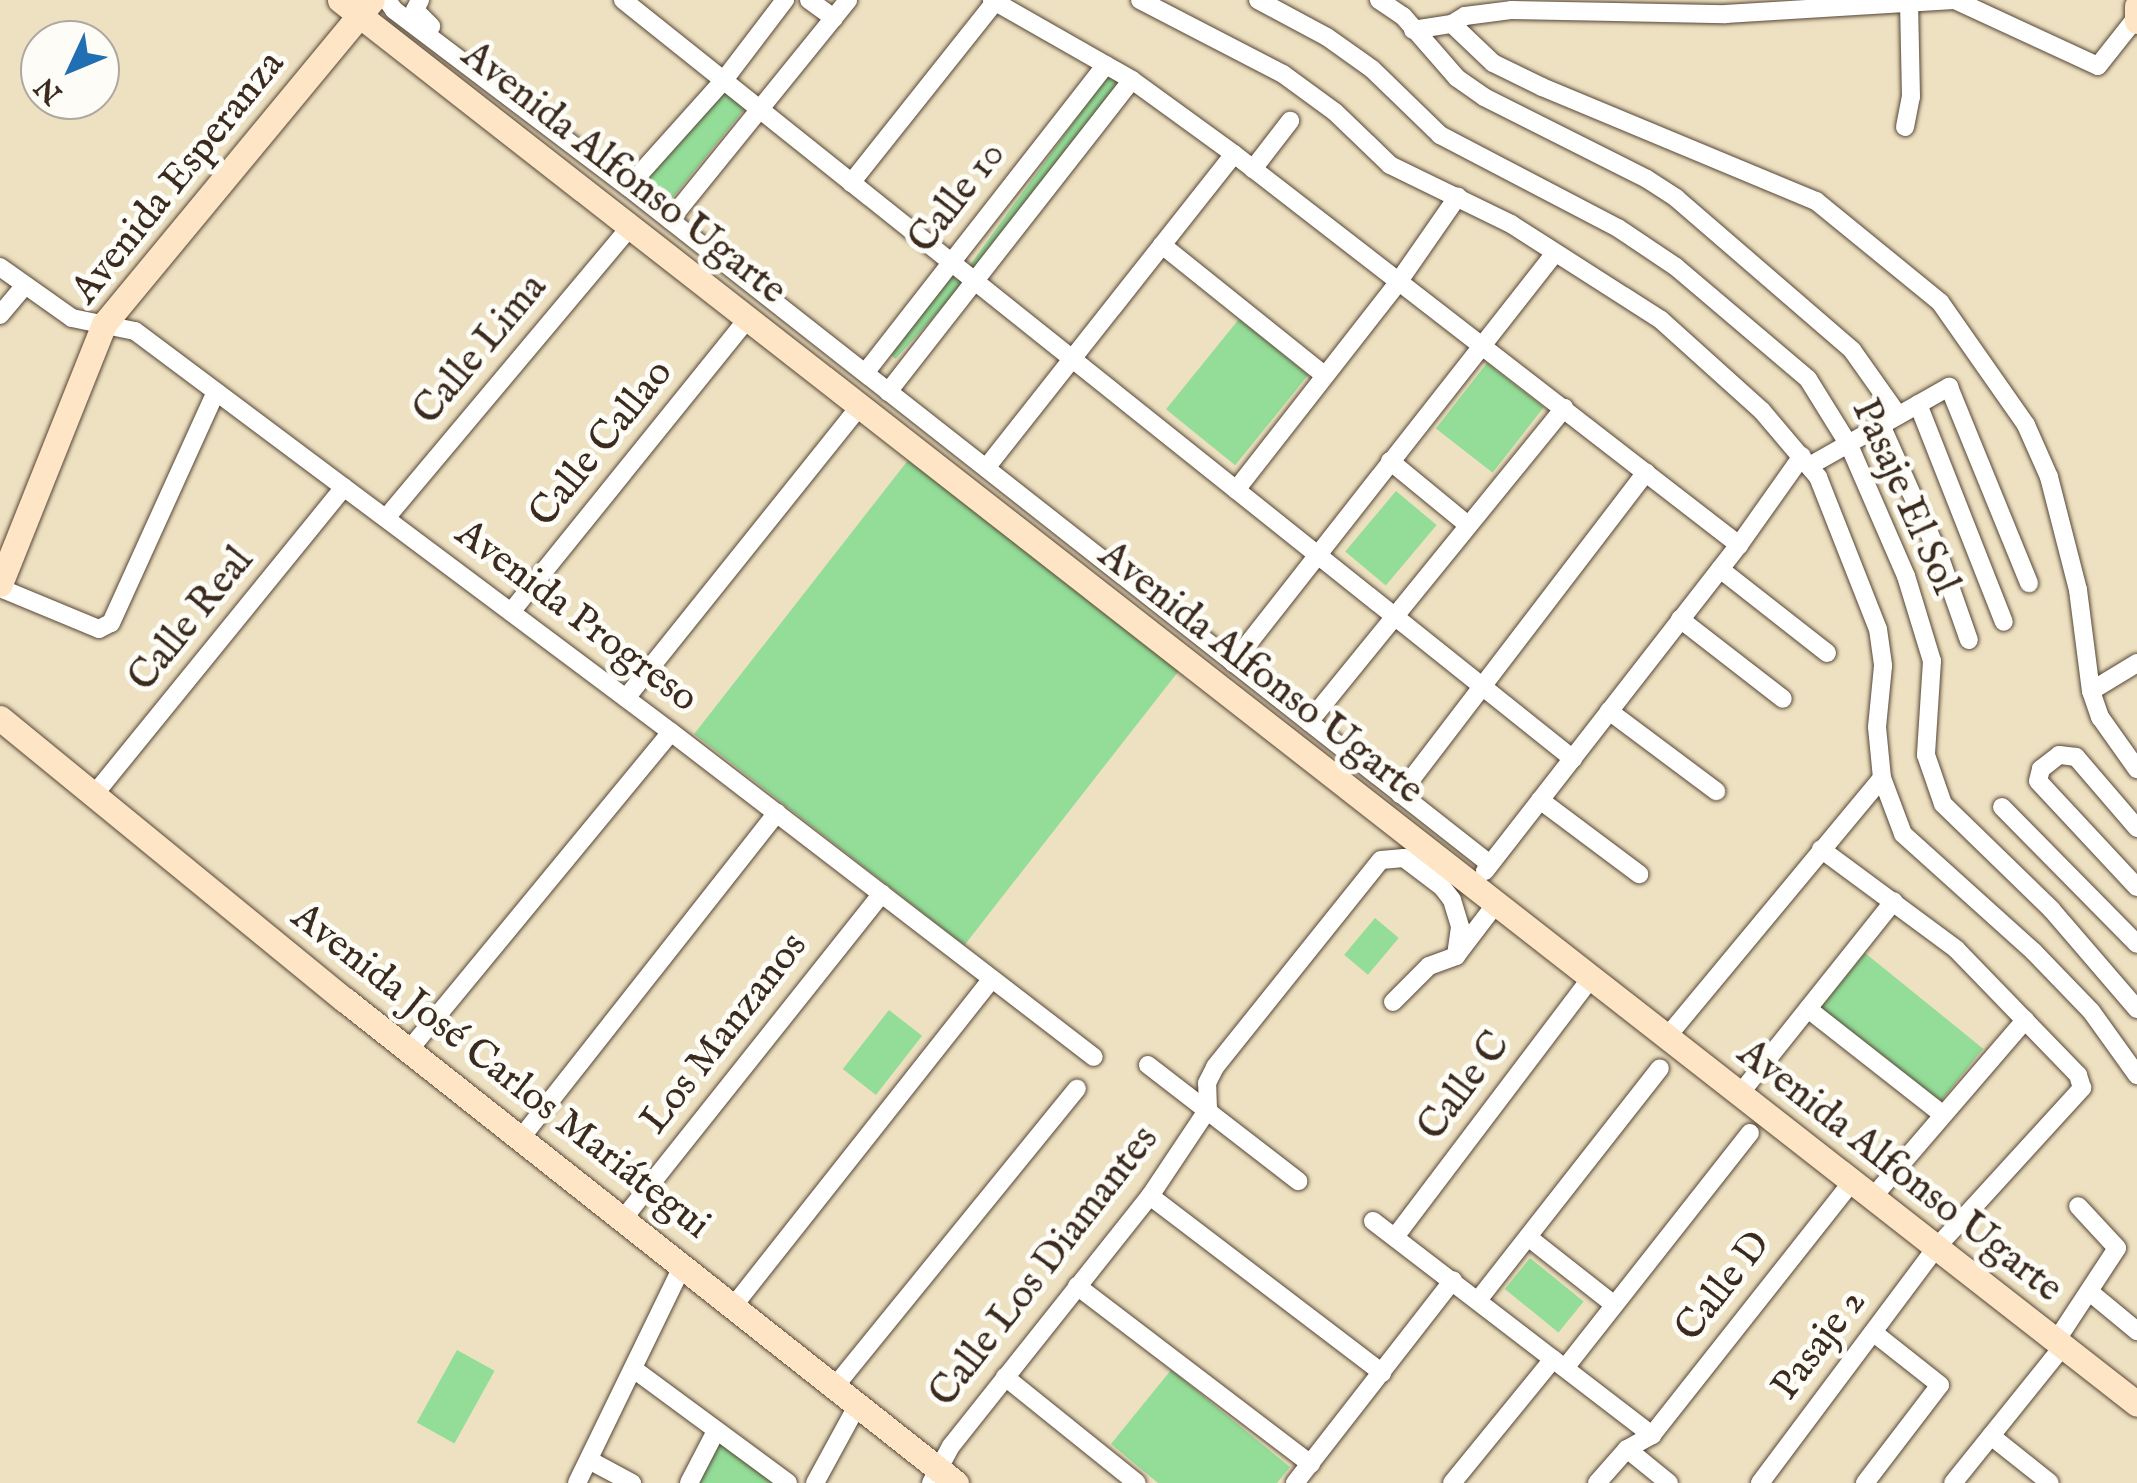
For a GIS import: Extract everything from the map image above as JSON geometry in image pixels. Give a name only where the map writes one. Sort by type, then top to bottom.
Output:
[{"type":"street","name":"Avenida Alfonso Ugarte","points":[[340,0],[382,9],[468,66],[628,187],[1490,864]]},
{"type":"street","points":[[420,0],[415,10],[420,17],[448,40],[468,66]]},
{"type":"street","points":[[623,0],[1572,759]]},
{"type":"street","points":[[628,187],[724,80],[785,0]]},
{"type":"street","points":[[809,0],[834,18]]},
{"type":"street","points":[[670,220],[757,107],[848,0]]},
{"type":"street","points":[[1140,0],[1282,74],[1335,112],[1390,165],[1458,196],[1661,320],[1704,354],[1806,460],[1878,629],[1882,666],[1877,727],[1882,778],[1903,834],[2091,1011],[2137,1075]]},
{"type":"street","name":"Pasaje El Sol","points":[[1258,0],[1328,37],[1372,70],[1440,135],[1618,228],[1676,266],[1798,369],[1824,400],[1849,444],[1906,576],[1932,661],[1926,755],[1943,804],[2052,909],[2137,1009]]},
{"type":"street","points":[[1379,0],[1403,16],[1457,78],[1676,198],[1852,350],[1890,420],[1969,640]]},
{"type":"street","points":[[1413,30],[1452,24],[1465,16],[1511,10],[1726,14],[1954,0],[2098,66],[2136,19],[2137,6]]},
{"type":"street","points":[[851,182],[993,1],[1132,80],[1234,154],[1739,544]]},
{"type":"street","points":[[1904,128],[1911,97],[1909,4]]},
{"type":"street","name":"Avenida Alfonso Ugarte","points":[[382,9],[630,227],[2137,1404]]},
{"type":"street","name":"Avenida Esperanza","points":[[0,586],[104,324],[382,9]]},
{"type":"street","points":[[1452,24],[1493,63],[1542,87],[1816,201],[1940,302],[2026,425],[2049,477],[2078,590],[2092,691],[2100,717],[2137,769]]},
{"type":"street","name":"Calle 10","points":[[865,374],[1106,65]]},
{"type":"street","points":[[888,392],[1132,80]]},
{"type":"street","points":[[1253,169],[1290,121]]},
{"type":"street","points":[[986,468],[1234,154]]},
{"type":"street","points":[[1236,490],[1322,374],[1398,281],[1458,196]]},
{"type":"street","name":"Calle Lima","points":[[386,518],[630,227]]},
{"type":"street","points":[[1162,246],[1322,374]]},
{"type":"street","points":[[1234,663],[1555,253]]},
{"type":"street","name":"Avenida Progreso","points":[[0,267],[72,318],[135,331],[778,813],[1094,1057]]},
{"type":"street","points":[[0,315],[24,286]]},
{"type":"street","name":"Calle Callao","points":[[512,612],[747,319]]},
{"type":"street","points":[[1472,888],[1806,460],[1849,444],[1944,386],[1954,391],[2029,584]]},
{"type":"street","points":[[0,586],[99,630],[111,623],[216,392]]},
{"type":"street","points":[[1918,404],[2004,622]]},
{"type":"street","points":[[626,698],[860,407]]},
{"type":"street","points":[[1310,722],[1564,408]]},
{"type":"street","points":[[1390,460],[1468,525]]},
{"type":"street","points":[[1400,794],[1646,472]]},
{"type":"street","name":"Calle Real","points":[[94,796],[344,487]]},
{"type":"street","points":[[1720,569],[1827,653]]},
{"type":"street","points":[[1680,619],[1783,700]]},
{"type":"street","points":[[2092,691],[2137,662]]},
{"type":"street","points":[[1610,711],[1716,791]]},
{"type":"street","name":"Avenida José Carlos Mariátegui","points":[[0,718],[409,1050],[836,1385],[942,1478]]},
{"type":"street","points":[[409,1050],[671,732]]},
{"type":"street","points":[[2137,828],[2076,758],[2065,754],[2049,760],[2038,782],[2137,887]]},
{"type":"street","points":[[1666,1038],[1882,778]]},
{"type":"street","points":[[1540,800],[1639,874]]},
{"type":"street","points":[[2002,807],[2137,944]]},
{"type":"street","points":[[521,1138],[778,813]]},
{"type":"street","points":[[1821,849],[1956,949],[2025,1020]]},
{"type":"street","name":"Calle Los Diamantes","points":[[942,1478],[1005,1377],[1150,1196],[1208,1109],[1208,1084],[1216,1068],[1381,860],[1404,858],[1442,887],[1452,900],[1460,927],[1456,956]]},
{"type":"street","name":"Los Manzanos","points":[[623,1220],[882,893]]},
{"type":"street","points":[[1739,1095],[1894,901]]},
{"type":"street","points":[[1393,1002],[1429,966],[1456,956],[1494,905]]},
{"type":"street","points":[[734,1304],[992,979]]},
{"type":"street","name":"Calle C","points":[[1395,1237],[1590,980]]},
{"type":"street","points":[[1808,1009],[1942,1114]]},
{"type":"street","name":"Calle D","points":[[1652,1435],[1862,1190],[1942,1114],[2025,1020]]},
{"type":"street","name":"Pasaje 2","points":[[1760,1483],[1936,1248],[2082,1088],[2078,1075],[2025,1020]]},
{"type":"street","points":[[1148,1065],[1298,1181]]},
{"type":"street","points":[[1479,1300],[1660,1068]]},
{"type":"street","points":[[836,1385],[1077,1088]]},
{"type":"street","points":[[1452,1483],[1613,1304],[1750,1133]]},
{"type":"street","points":[[1150,1196],[1382,1373]]},
{"type":"street","points":[[1953,1483],[2059,1344],[2117,1248],[2078,1206]]},
{"type":"street","points":[[1373,1221],[1652,1435],[1627,1449],[1598,1483]]},
{"type":"street","points":[[1528,1237],[1613,1304]]},
{"type":"street","points":[[577,1483],[684,1265]]},
{"type":"street","points":[[1295,1483],[1453,1280]]},
{"type":"street","points":[[1078,1286],[1310,1464]]},
{"type":"street","points":[[2091,1292],[2137,1331]]},
{"type":"street","points":[[1865,1483],[1940,1385],[1873,1332]]},
{"type":"street","points":[[635,1370],[788,1483]]},
{"type":"street","points":[[1005,1377],[1137,1483]]},
{"type":"street","points":[[815,1483],[858,1404]]},
{"type":"street","points":[[689,1483],[716,1431]]},
{"type":"street","points":[[1991,1436],[2050,1483]]},
{"type":"street","points":[[1627,1449],[1669,1483]]},
{"type":"street","points":[[588,1460],[632,1483]]},
{"type":"green space","points":[[1108,75],[1119,83],[980,275],[969,267]]},
{"type":"green space","points":[[721,87],[746,107],[669,202],[644,182]]},
{"type":"green space","points":[[952,274],[963,284],[896,359],[884,349]]},
{"type":"green space","points":[[1239,319],[1308,375],[1235,465],[1166,409]]},
{"type":"green space","points":[[1487,363],[1544,407],[1493,473],[1436,428]]},
{"type":"green space","points":[[909,459],[1179,670],[964,945],[694,734]]},
{"type":"green space","points":[[1396,491],[1437,525],[1386,586],[1345,552]]},
{"type":"green space","points":[[1375,918],[1399,938],[1368,975],[1344,955]]},
{"type":"green space","points":[[1865,953],[1983,1049],[1937,1105],[1819,1010]]},
{"type":"green space","points":[[889,1010],[922,1036],[876,1095],[843,1069]]},
{"type":"green space","points":[[1530,1258],[1584,1301],[1558,1333],[1505,1289]]},
{"type":"green space","points":[[457,1350],[495,1371],[454,1443],[417,1423]]},
{"type":"green space","points":[[1171,1370],[1290,1467],[1277,1483],[1158,1483],[1111,1444]]},
{"type":"green space","points":[[718,1436],[783,1483],[693,1483]]}]
